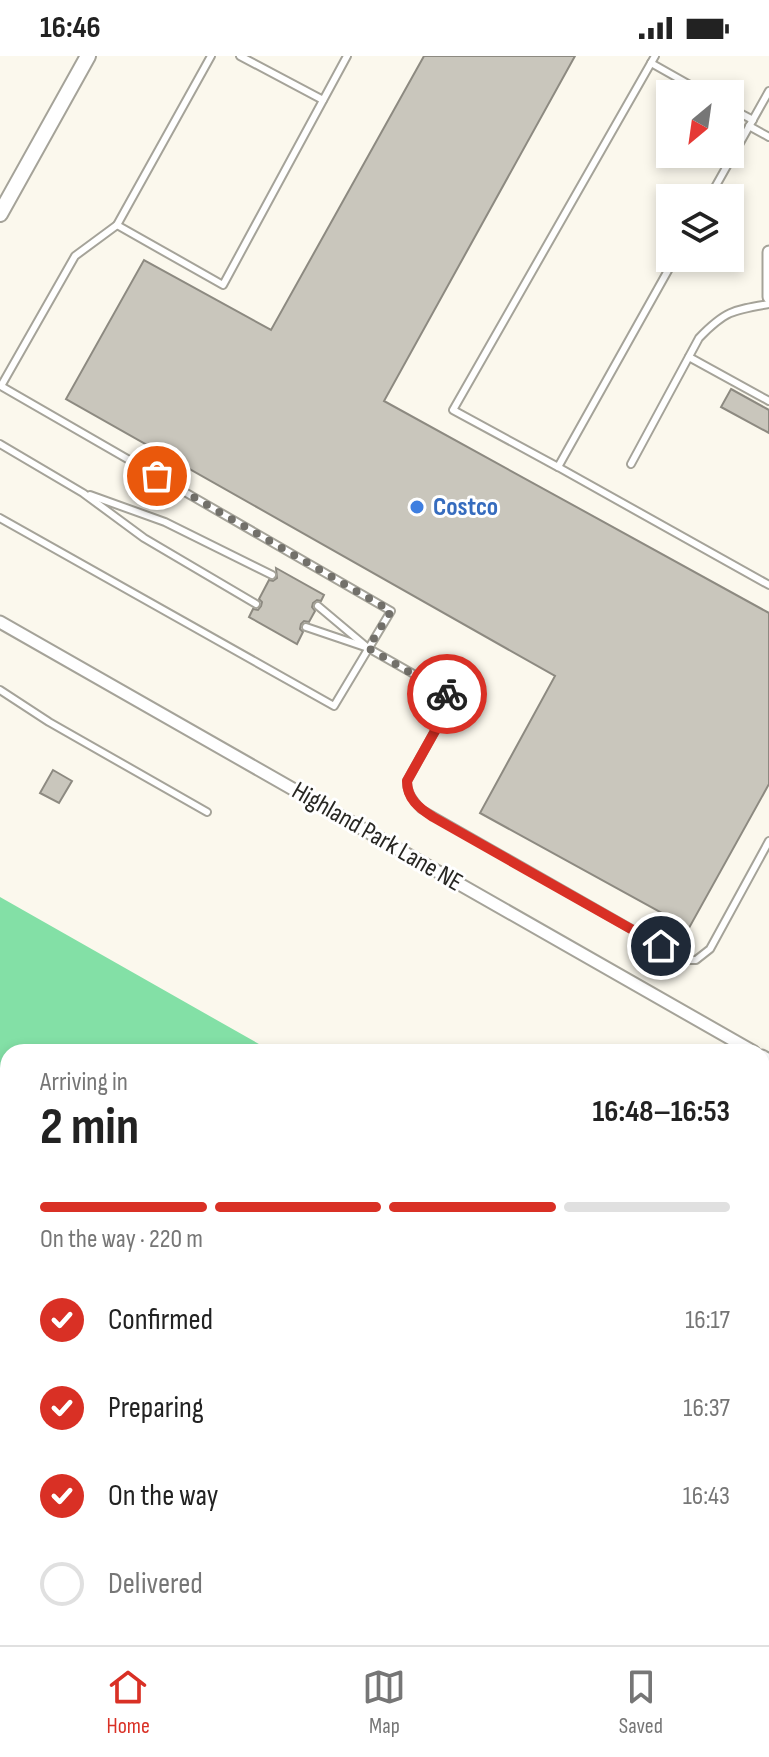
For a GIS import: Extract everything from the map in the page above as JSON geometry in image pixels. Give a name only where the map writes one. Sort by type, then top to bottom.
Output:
[{"type":"street","points":[[0,214],[88,56]]},
{"type":"street","points":[[769,252],[769,297]]},
{"type":"street","name":"Highland Park Lane NE","points":[[0,622],[740,1044]]},
{"type":"lane","points":[[0,518],[334,706],[391,611],[1,386],[75,256],[117,225],[211,56]]},
{"type":"lane","points":[[240,56],[323,100]]},
{"type":"lane","points":[[117,225],[223,285],[347,56]]},
{"type":"lane","points":[[684,80],[653,60],[453,410],[769,585]]},
{"type":"lane","points":[[717,184],[769,91]]},
{"type":"lane","points":[[744,118],[769,137]]},
{"type":"lane","points":[[558,467],[667,272]]},
{"type":"lane","points":[[631,464],[699,338],[734,310],[769,304]]},
{"type":"lane","points":[[689,357],[769,401]]},
{"type":"lane","points":[[0,444],[83,493],[144,538],[256,604]]},
{"type":"lane","points":[[83,493],[165,522],[272,575]]},
{"type":"lane","points":[[318,606],[368,648],[454,697],[407,781],[407,789],[421,809],[686,960],[696,960],[710,949],[769,841]]},
{"type":"lane","points":[[306,627],[368,648]]},
{"type":"lane","points":[[0,690],[49,722],[207,812]]},
{"type":"green space","points":[[0,897],[259,1044],[0,1044]]},
{"type":"building","name":"Costco","points":[[424,56],[575,56],[384,401],[769,613],[769,784],[689,928],[480,813],[555,676],[66,399],[144,260],[271,330]]},
{"type":"building","points":[[731,389],[769,410],[769,433],[721,407]]},
{"type":"building","points":[[276,568],[324,595],[321,601],[313,603],[315,611],[309,622],[301,624],[303,632],[297,644],[249,617],[253,609],[258,610],[261,606],[259,599],[269,580],[277,578]]},
{"type":"building","points":[[53,770],[72,781],[59,803],[40,793]]},
{"type":"way so far","points":[[157,476],[391,611],[368,648],[447,694]]},
{"type":"place","name":"Costco","points":[[417,507]]},
{"type":"route","points":[[447,694],[454,697],[407,781],[412,799],[433,817],[661,946]]}]
